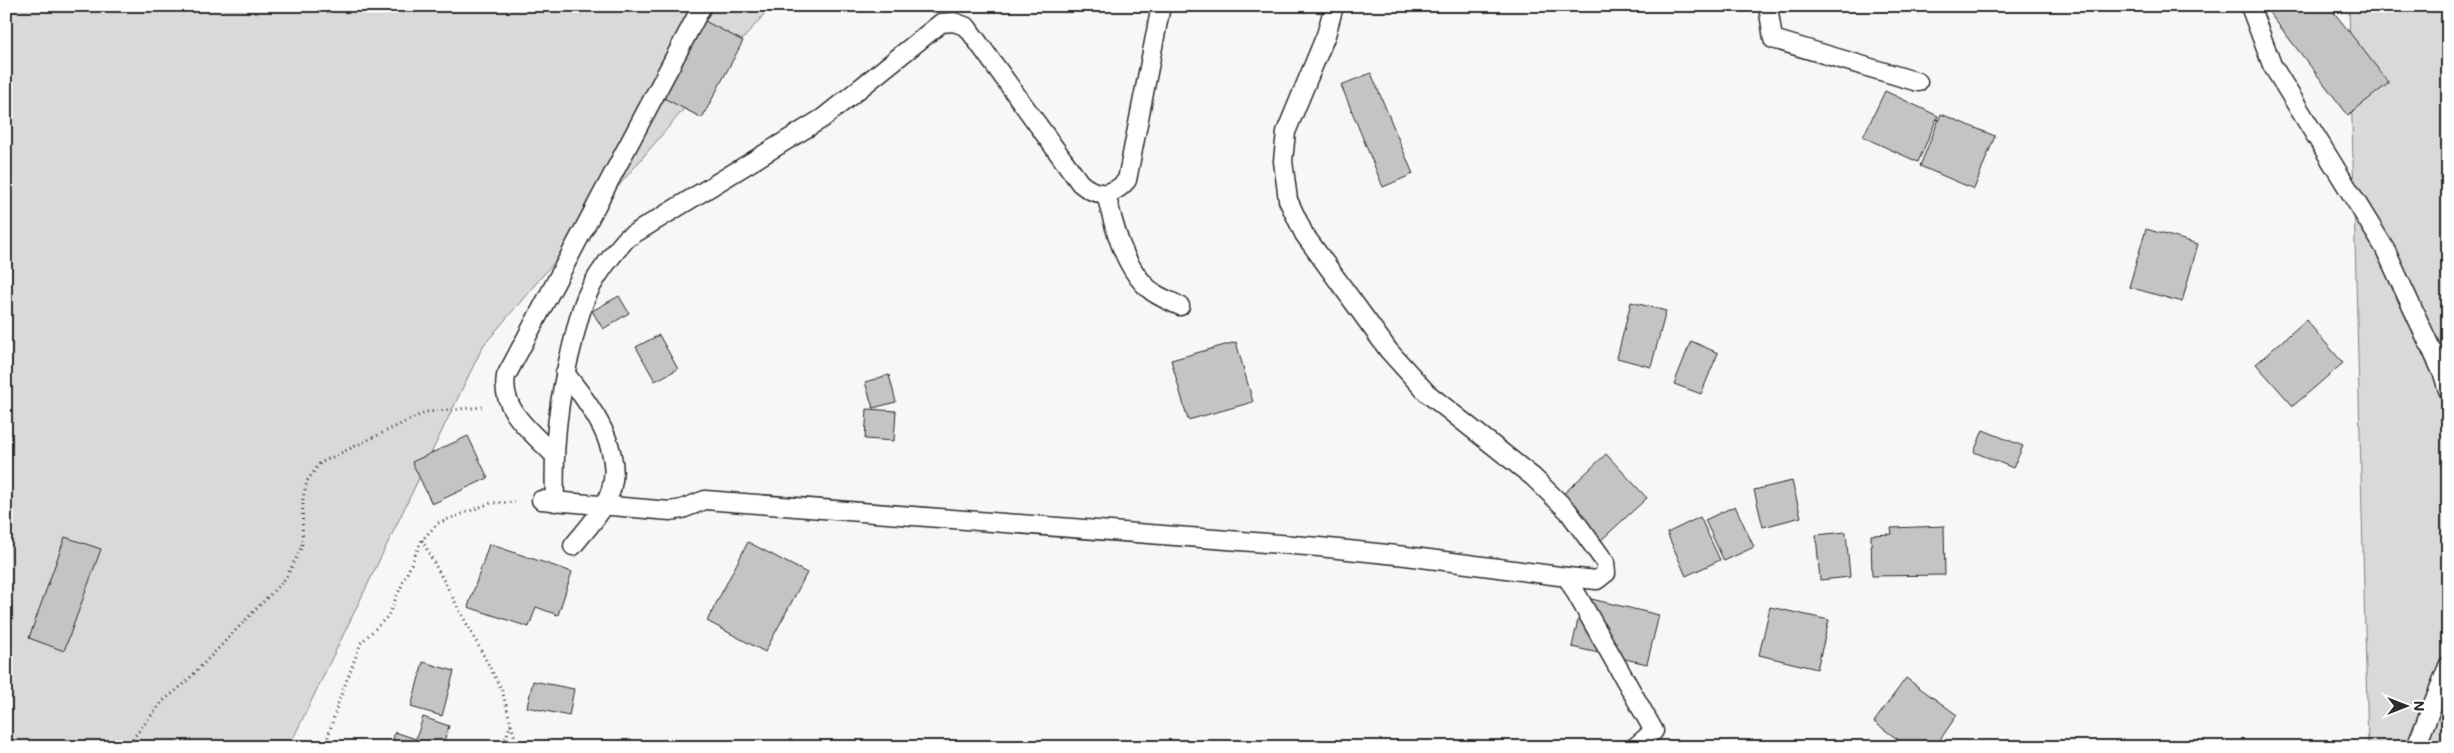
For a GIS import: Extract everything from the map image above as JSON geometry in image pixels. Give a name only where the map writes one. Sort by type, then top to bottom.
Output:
[{"type":"lane","points":[[553,454],[515,415],[508,403],[504,386],[510,368],[702,6]]},
{"type":"lane","points":[[1161,6],[1127,180],[1120,188],[1106,194],[1088,190],[1080,183],[967,27],[954,22],[941,24],[823,118],[627,238],[608,260],[588,292],[565,373],[548,501],[674,511],[704,500],[1319,547],[1406,556],[1566,578],[1597,580],[1602,578],[1606,573],[1605,562],[1568,511],[1533,477],[1427,393],[1389,351],[1304,234],[1288,200],[1283,161],[1286,132],[1326,35],[1334,6]]},
{"type":"lane","points":[[1768,6],[1772,39],[1918,82]]},
{"type":"lane","points":[[2250,6],[2272,65],[2384,247],[2443,374],[2448,390]]},
{"type":"lane","points":[[1106,194],[1116,235],[1136,273],[1149,290],[1180,306]]},
{"type":"lane","points":[[565,373],[584,398],[609,443],[614,466],[612,483],[604,506],[573,546]]},
{"type":"lane","points":[[1566,578],[1654,731],[1635,747]]},
{"type":"lane","points":[[2416,747],[2448,666]]},
{"type":"path","points":[[126,747],[163,701],[184,684],[286,578],[302,546],[303,498],[307,481],[320,463],[426,412],[508,403]]},
{"type":"path","points":[[325,747],[338,704],[361,643],[388,616],[422,540],[438,523],[491,503],[548,501]]},
{"type":"path","points":[[422,540],[502,690],[518,747]]},
{"type":"path","points":[[502,747],[510,724]]},
{"type":"shaded area","points":[[6,6],[771,6],[483,346],[289,747],[6,747]]},
{"type":"shaded area","points":[[2349,6],[2448,6],[2448,747],[2368,747]]},
{"type":"building","points":[[2264,6],[2329,6],[2389,83],[2348,115]]},
{"type":"building","points":[[701,19],[743,41],[702,118],[660,96]]},
{"type":"building","points":[[1371,73],[1413,174],[1383,187],[1341,85]]},
{"type":"building","points":[[1885,91],[1938,116],[1918,162],[1863,137]]},
{"type":"building","points":[[1941,114],[1995,136],[1974,189],[1920,166]]},
{"type":"building","points":[[2146,229],[2198,244],[2182,302],[2129,287]]},
{"type":"building","points":[[619,296],[629,313],[603,329],[592,311]]},
{"type":"building","points":[[1631,302],[1666,311],[1651,367],[1617,358]]},
{"type":"building","points":[[2306,320],[2343,363],[2293,406],[2256,364]]},
{"type":"building","points":[[659,335],[678,369],[655,381],[636,347]]},
{"type":"building","points":[[1691,341],[1718,353],[1701,394],[1674,384]]},
{"type":"building","points":[[1236,342],[1253,402],[1188,420],[1171,360]]},
{"type":"building","points":[[889,375],[896,402],[873,408],[865,382]]},
{"type":"building","points":[[867,409],[896,411],[894,441],[865,439]]},
{"type":"building","points":[[1983,430],[2023,446],[2013,468],[1974,452]]},
{"type":"building","points":[[468,436],[488,478],[432,504],[412,462]]},
{"type":"building","points":[[1606,454],[1647,498],[1598,543],[1558,499]]},
{"type":"building","points":[[1792,481],[1801,517],[1763,527],[1754,490]]},
{"type":"building","points":[[1735,506],[1754,547],[1724,561],[1705,520]]},
{"type":"building","points":[[1700,517],[1720,560],[1686,576],[1667,533]]},
{"type":"building","points":[[1944,526],[1945,575],[1872,576],[1871,535],[1892,534],[1891,528]]},
{"type":"building","points":[[1846,532],[1850,577],[1820,580],[1816,535]]},
{"type":"building","points":[[65,537],[101,549],[64,651],[29,638]]},
{"type":"building","points":[[748,542],[807,573],[765,652],[707,621]]},
{"type":"building","points":[[489,544],[572,572],[558,615],[536,607],[529,627],[468,607]]},
{"type":"building","points":[[1583,597],[1659,615],[1647,664],[1572,647]]},
{"type":"building","points":[[1770,607],[1829,620],[1817,669],[1759,655]]},
{"type":"building","points":[[423,662],[454,671],[442,716],[411,707]]},
{"type":"building","points":[[1906,678],[1957,715],[1935,747],[1908,747],[1874,722]]},
{"type":"building","points":[[533,681],[574,689],[569,716],[527,707]]},
{"type":"building","points":[[423,717],[449,726],[442,747],[391,747],[395,732],[416,739]]}]
